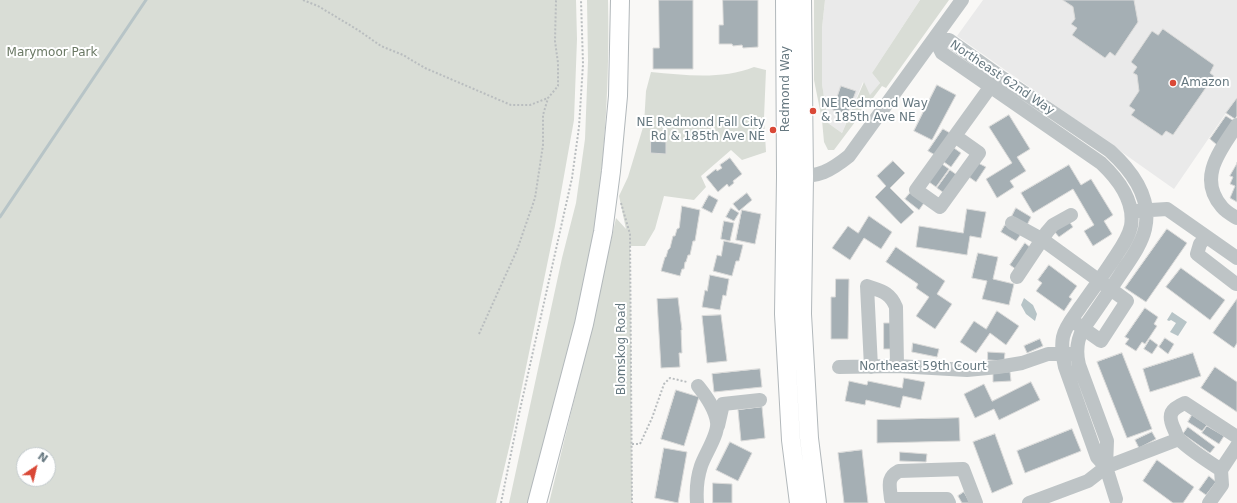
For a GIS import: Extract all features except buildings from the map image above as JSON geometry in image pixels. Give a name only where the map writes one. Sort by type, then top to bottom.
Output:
[{"type":"main road","points":[[537,503],[584,324],[603,232],[611,171],[618,96],[620,0]]},
{"type":"main road","name":"Redmond Way","points":[[785,0],[795,177]]},
{"type":"main road","name":"Redmond Way","points":[[795,177],[802,0]]},
{"type":"main road","points":[[795,177],[784,314],[791,440],[800,503]]},
{"type":"main road","points":[[795,177],[809,438],[817,503]]},
{"type":"street","points":[[795,177],[816,176],[834,168],[849,156],[962,0]]},
{"type":"street","name":"Northeast 62nd Way","points":[[935,39],[949,40],[994,81],[1101,163],[1112,173],[1121,186],[1128,199],[1131,211]]},
{"type":"street","points":[[955,136],[979,153],[940,207],[916,190],[994,81]]},
{"type":"street","name":"Northeast 62nd Way","points":[[994,81],[1110,151],[1132,174],[1141,190],[1145,210],[1145,229],[1137,249],[1104,285]]},
{"type":"street","points":[[1237,125],[1218,153],[1212,168],[1210,182],[1213,194],[1223,208],[1237,218]]},
{"type":"street","points":[[1115,502],[1106,467],[1106,441],[1076,354],[1079,338],[1131,226],[1131,211],[1167,209],[1237,258]]},
{"type":"street","points":[[1017,277],[1053,225],[1071,215]]},
{"type":"street","points":[[1012,223],[1042,240],[1127,301],[1101,341],[1071,320]]},
{"type":"street","points":[[1206,237],[1200,244],[1197,254],[1236,284],[1237,283]]},
{"type":"street","points":[[1104,285],[1071,320],[1063,337],[1062,355],[1097,457],[1106,467]]},
{"type":"street","points":[[871,368],[867,286],[885,293],[892,299],[896,307],[897,366]]},
{"type":"street","name":"Northeast 59th Court","points":[[839,367],[871,368],[897,366],[974,369],[1022,363],[1048,354],[1076,354]]},
{"type":"street","points":[[698,386],[709,401],[717,422],[716,430]]},
{"type":"street","points":[[697,503],[699,472],[716,430],[723,404],[760,400]]},
{"type":"street","points":[[1221,470],[1179,440],[1171,424],[1170,417],[1173,409],[1185,403],[1237,436]]},
{"type":"street","points":[[1029,503],[1088,481],[1106,467],[1179,440]]},
{"type":"street","points":[[1209,503],[1222,485],[1221,470],[1237,446]]},
{"type":"street","points":[[949,503],[947,499],[891,499],[890,479],[892,475],[899,471],[963,469],[976,503]]},
{"type":"path","points":[[303,0],[318,6],[353,26],[381,46],[403,55],[425,68],[511,105],[530,105],[548,98]]},
{"type":"path","points":[[479,334],[517,250],[535,198],[543,144],[543,115],[548,98],[558,86],[558,63],[555,41],[556,0]]},
{"type":"path","points":[[501,503],[519,414],[572,178],[579,127],[582,72],[581,0]]},
{"type":"path","name":"Blomskog Road","points":[[619,196],[630,234],[632,503]]},
{"type":"path","points":[[632,444],[640,444],[647,432],[664,384],[670,378],[698,386]]},
{"type":"shaded area","points":[[825,0],[920,0],[872,73],[880,83],[870,96],[863,82],[842,133],[828,123],[822,84],[822,28]]},
{"type":"shaded area","points":[[983,0],[1237,0],[1237,97],[1174,189],[957,36]]},
{"type":"shaded area","points":[[1024,298],[1033,305],[1037,314],[1035,321],[1026,314],[1021,305]]},
{"type":"shaded area","points":[[1172,312],[1187,322],[1178,336],[1170,332],[1176,323],[1171,320],[1167,320]]},
{"type":"green space","name":"Marymoor Park","points":[[0,0],[576,0],[577,39],[574,120],[555,226],[513,431],[496,503],[0,503]]},
{"type":"green space","points":[[587,0],[608,0],[608,72],[606,109],[604,145],[596,218],[571,343],[528,503],[509,503],[562,258],[576,203],[585,139],[588,61]]},
{"type":"green space","points":[[814,0],[825,0],[822,28],[822,84],[828,123],[842,133],[864,82],[870,95],[880,83],[872,73],[920,0],[949,0],[886,88],[882,86],[834,150],[828,150],[824,142],[822,120],[814,80]]},
{"type":"green space","points":[[754,67],[766,70],[764,118],[766,152],[742,160],[731,150],[701,176],[706,187],[694,200],[664,196],[655,229],[645,246],[630,246],[632,503],[549,503],[590,335],[616,218],[626,229],[619,196],[628,177],[644,124],[646,91],[651,72],[703,76],[729,74]]},
{"type":"waterway","points":[[0,217],[146,0]]},
{"type":"place","name":"Amazon","points":[[1173,83]]},
{"type":"place","name":"NE Redmond Way & 185th Ave NE","points":[[813,111]]},
{"type":"place","name":"NE Redmond Fall City Rd & 185th Ave NE","points":[[773,130]]}]
